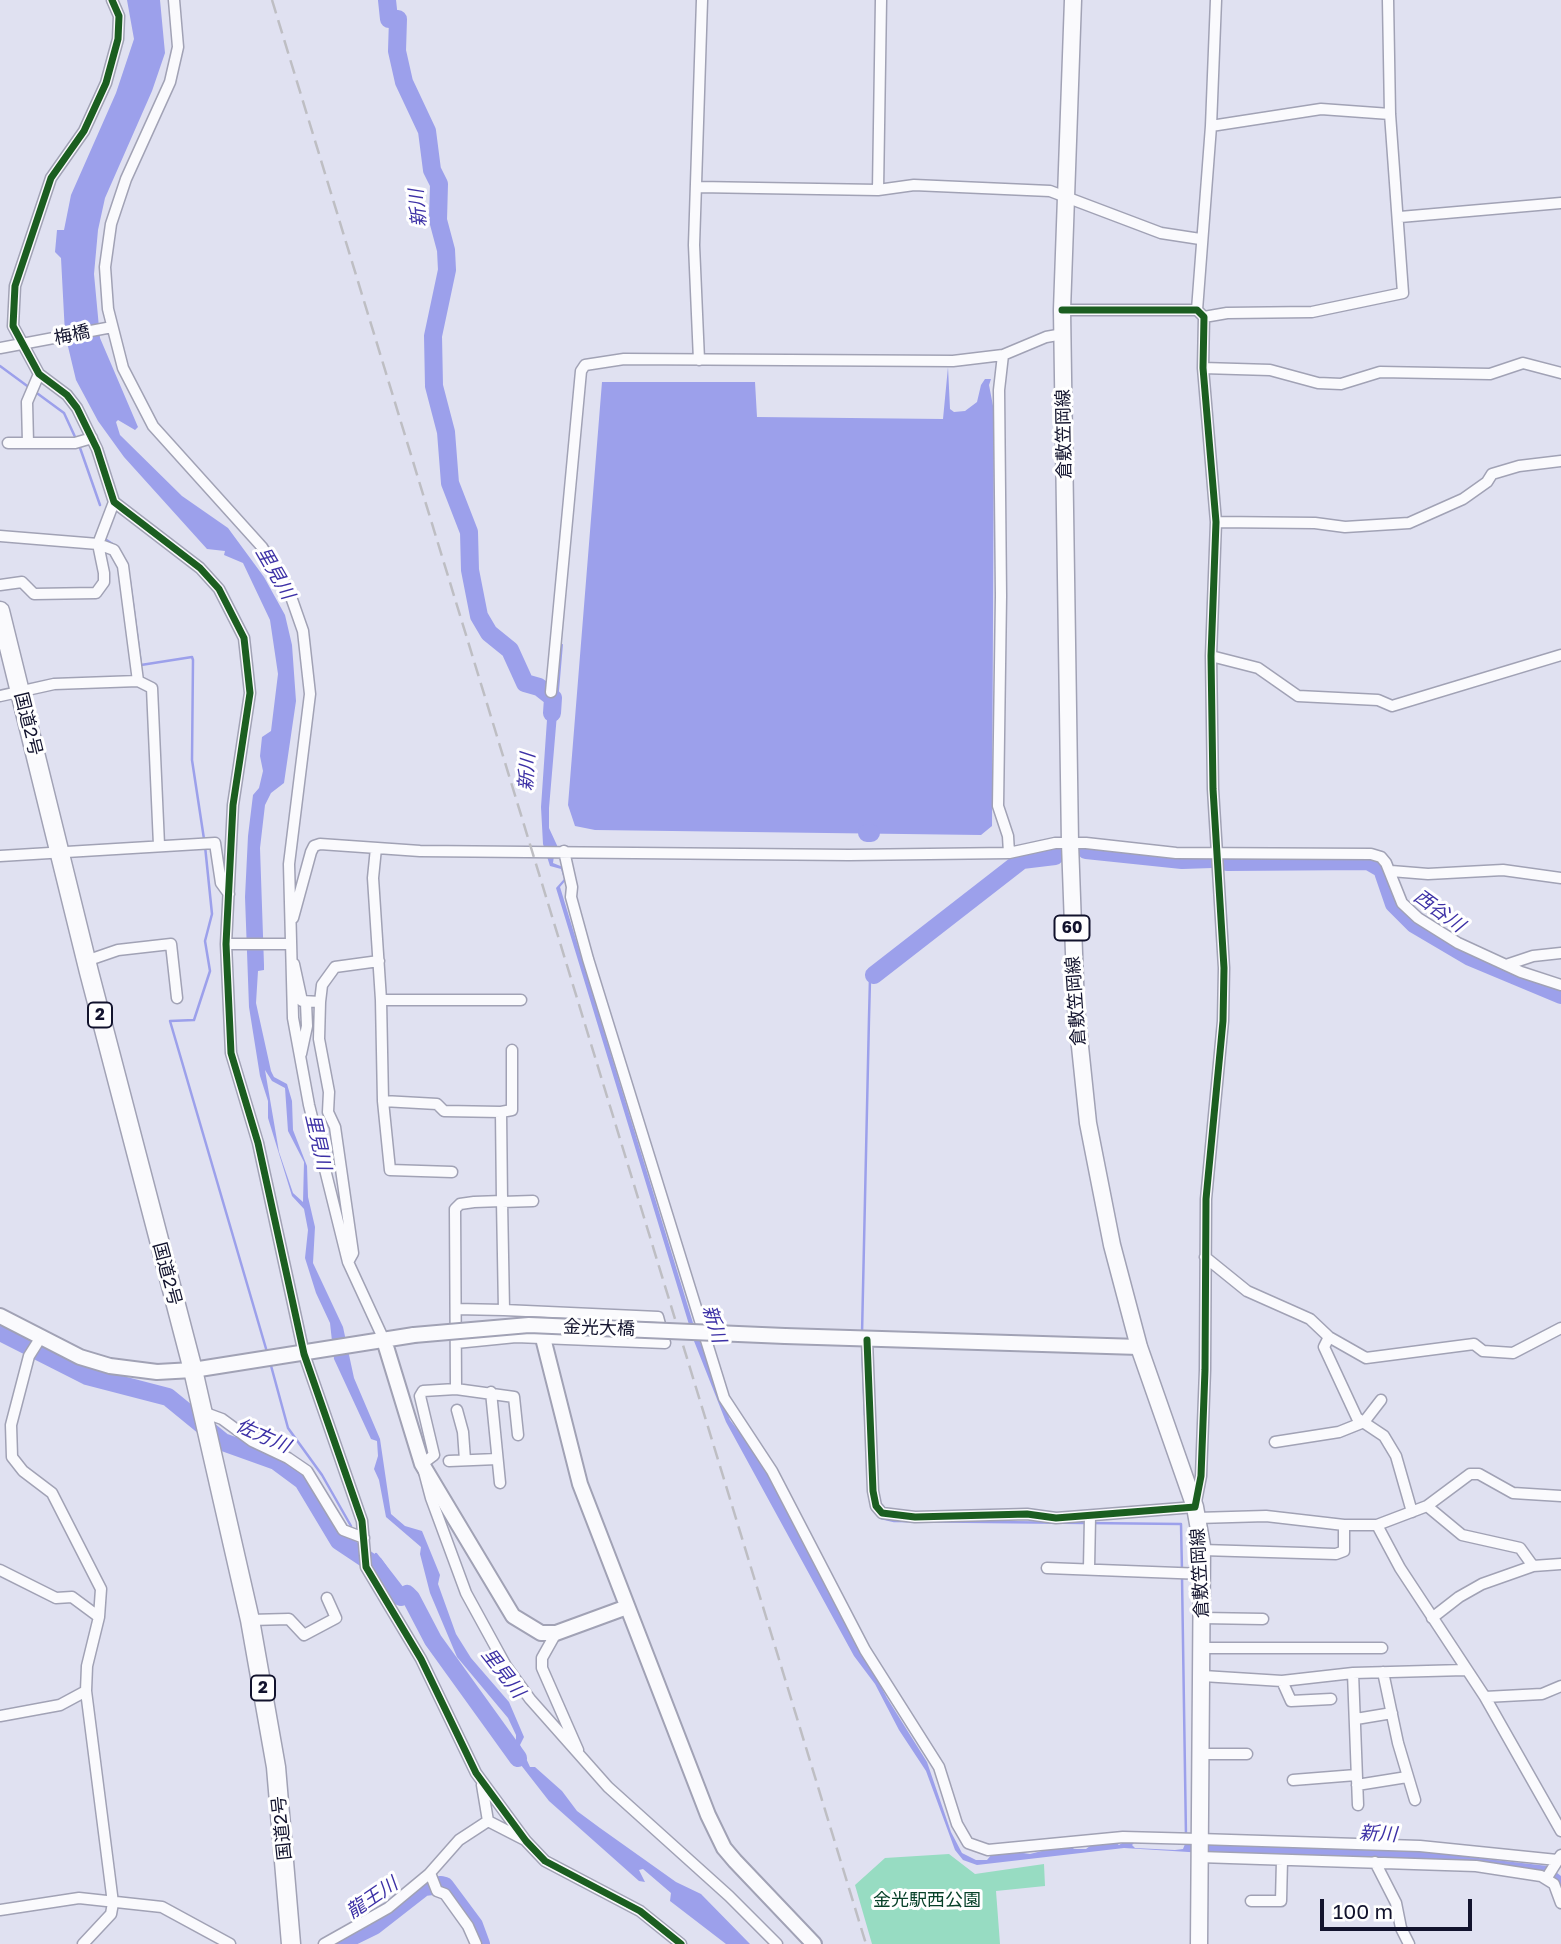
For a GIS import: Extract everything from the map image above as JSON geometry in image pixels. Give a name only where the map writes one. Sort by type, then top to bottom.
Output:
[{"type":"highway","name":"国道2号","points":[[0,611],[86,961],[193,1370],[250,1620],[276,1767],[291,1944]]},
{"type":"main road","name":"倉敷笠岡線","points":[[1073,0],[1062,334],[1070,843],[1076,1008],[1088,1122],[1101,1197],[1139,1347],[1196,1512],[1202,1550],[1204,1574],[1199,1944]]},
{"type":"street","points":[[112,0],[119,16],[118,39],[106,83],[84,131],[51,178],[15,286],[13,326],[28,345],[38,374],[67,395],[92,438],[114,502],[200,568],[219,589],[244,638],[250,693],[233,805],[229,894],[231,1053],[258,1143],[310,1353],[362,1521],[366,1567],[421,1659],[458,1740],[481,1781],[526,1841],[545,1861],[640,1911],[681,1944]]},
{"type":"street","points":[[174,0],[178,47],[170,82],[121,190],[111,224],[105,267],[110,327],[123,368],[153,426],[262,547],[289,591],[300,621],[307,651],[310,694],[291,838],[288,947],[292,1006],[300,1057],[348,1262],[379,1341],[466,1593],[491,1639],[530,1699],[608,1787],[729,1896],[777,1944]]},
{"type":"street","points":[[699,360],[695,245],[702,0]]},
{"type":"street","points":[[877,190],[881,0]]},
{"type":"street","points":[[1196,1512],[1202,1462],[1208,1173],[1223,1021],[1224,968],[1213,789],[1211,656],[1216,522],[1200,313],[1200,239],[1211,126],[1216,0]]},
{"type":"street","points":[[1062,310],[1312,312],[1403,293],[1391,114],[1388,0]]},
{"type":"street","points":[[1211,126],[1321,108],[1391,114]]},
{"type":"street","points":[[698,187],[877,190],[914,185],[1050,191],[1161,233],[1200,239]]},
{"type":"street","points":[[1399,217],[1561,204]]},
{"type":"street","name":"梅橋","points":[[0,348],[28,345],[110,327]]},
{"type":"street","points":[[551,692],[581,371],[585,365],[624,359],[953,360],[1003,355],[1046,337],[1062,334]]},
{"type":"street","points":[[1003,355],[999,390],[1001,596],[998,806],[1008,836],[1009,853]]},
{"type":"street","points":[[1203,368],[1270,370],[1318,383],[1340,384],[1380,372],[1490,374],[1523,363],[1561,373]]},
{"type":"street","points":[[28,443],[30,388],[38,374]]},
{"type":"street","points":[[8,443],[78,442],[92,438]]},
{"type":"street","points":[[1216,522],[1315,523],[1345,527],[1409,523],[1463,499],[1487,482],[1492,474],[1519,466],[1561,461]]},
{"type":"street","points":[[0,585],[22,582],[34,594],[96,593],[104,582],[98,544],[114,502]]},
{"type":"street","points":[[0,536],[98,544],[114,550],[123,566],[138,681]]},
{"type":"street","points":[[1211,656],[1258,667],[1298,696],[1378,700],[1392,706],[1561,654]]},
{"type":"street","points":[[0,696],[54,684],[146,683],[154,693],[159,845]]},
{"type":"street","points":[[0,856],[215,843],[221,883],[229,894]]},
{"type":"street","points":[[289,928],[314,846],[849,855],[1009,853],[1070,843],[1131,846],[1176,853],[1371,854],[1381,857],[1391,871],[1402,903],[1419,918],[1458,943],[1506,965],[1561,985]]},
{"type":"street","points":[[376,848],[373,878],[382,1000],[383,1101],[390,1170],[452,1172]]},
{"type":"street","points":[[564,851],[572,887],[571,897],[588,959],[724,1398],[772,1471],[865,1650],[939,1767],[962,1835],[976,1848],[988,1850],[1123,1837],[1420,1846],[1559,1858],[1546,1879]]},
{"type":"street","points":[[1391,871],[1429,874],[1503,870],[1561,878]]},
{"type":"street","points":[[86,961],[118,950],[171,944],[177,998]]},
{"type":"street","points":[[230,944],[288,947]]},
{"type":"street","points":[[288,947],[302,1001],[320,1002]]},
{"type":"street","points":[[1506,965],[1533,956],[1561,953]]},
{"type":"street","points":[[348,1262],[353,1253],[335,1127],[328,1112],[329,1092],[319,1039],[320,1002],[322,985],[335,967],[379,961]]},
{"type":"street","points":[[382,1000],[521,1000]]},
{"type":"street","points":[[300,1057],[307,1027],[306,1003]]},
{"type":"street","points":[[383,1101],[437,1104],[444,1111],[512,1110],[512,1050]]},
{"type":"street","points":[[501,1112],[504,1310]]},
{"type":"street","points":[[457,1389],[455,1209],[460,1204],[474,1202],[533,1200]]},
{"type":"street","points":[[1205,1257],[1247,1291],[1310,1320],[1329,1337],[1366,1358],[1474,1344],[1483,1351],[1513,1353],[1561,1328]]},
{"type":"street","points":[[456,1309],[536,1310],[658,1317],[664,1343],[504,1337],[456,1343]]},
{"type":"street","points":[[536,1310],[580,1484],[708,1815],[724,1848],[814,1944]]},
{"type":"street","name":"金光大橋","points":[[0,1316],[35,1347],[80,1356],[110,1366],[157,1372],[193,1370],[414,1335],[529,1325],[1139,1347]]},
{"type":"street","points":[[1329,1337],[1324,1347],[1357,1418],[1384,1436],[1396,1456],[1412,1512]]},
{"type":"street","points":[[863,1339],[873,1491],[876,1506],[882,1513],[893,1516],[1027,1514],[1090,1522],[1196,1512],[1266,1516],[1344,1525],[1377,1525],[1427,1506],[1470,1475],[1479,1474],[1513,1493],[1561,1496]]},
{"type":"street","points":[[35,1347],[11,1425],[12,1457],[23,1471],[52,1493],[78,1538],[102,1589],[99,1617],[87,1666],[86,1690],[113,1903],[111,1914],[83,1944]]},
{"type":"street","points":[[422,1464],[434,1455],[420,1396],[423,1391],[457,1389],[514,1397],[518,1435]]},
{"type":"street","points":[[491,1392],[499,1483]]},
{"type":"street","points":[[1275,1442],[1339,1432],[1364,1422],[1381,1400]]},
{"type":"street","points":[[457,1410],[466,1460]]},
{"type":"street","points":[[204,1415],[222,1419],[252,1441],[288,1458],[307,1471],[343,1530],[364,1543]]},
{"type":"street","points":[[449,1461],[497,1459]]},
{"type":"street","points":[[422,1464],[513,1616],[541,1633],[556,1633],[627,1607]]},
{"type":"street","points":[[1427,1506],[1462,1535],[1520,1548],[1533,1566]]},
{"type":"street","points":[[1089,1568],[1090,1522]]},
{"type":"street","points":[[1202,1550],[1336,1554],[1344,1550],[1344,1525]]},
{"type":"street","points":[[1377,1525],[1432,1618],[1485,1697],[1557,1814],[1561,1831]]},
{"type":"street","points":[[1432,1618],[1459,1597],[1482,1584],[1533,1566],[1561,1564]]},
{"type":"street","points":[[1047,1568],[1204,1574]]},
{"type":"street","points":[[0,1570],[56,1598],[72,1597],[99,1617]]},
{"type":"street","points":[[250,1620],[289,1619],[303,1635],[336,1618],[327,1598]]},
{"type":"street","points":[[1202,1618],[1262,1619]]},
{"type":"street","points":[[556,1633],[542,1658],[542,1668],[580,1754]]},
{"type":"street","points":[[1203,1648],[1382,1648]]},
{"type":"street","points":[[1203,1676],[1282,1681],[1353,1673],[1438,1673],[1465,1670]]},
{"type":"street","points":[[1383,1672],[1407,1777],[1415,1800]]},
{"type":"street","points":[[1353,1673],[1358,1805]]},
{"type":"street","points":[[1282,1681],[1291,1701],[1331,1699]]},
{"type":"street","points":[[1485,1697],[1542,1694],[1561,1686]]},
{"type":"street","points":[[0,1716],[60,1705],[86,1690]]},
{"type":"street","points":[[1356,1719],[1392,1713]]},
{"type":"street","points":[[1201,1754],[1247,1754]]},
{"type":"street","points":[[1293,1780],[1407,1777]]},
{"type":"street","points":[[481,1781],[488,1821]]},
{"type":"street","points":[[488,1821],[526,1841]]},
{"type":"street","points":[[324,1944],[388,1908],[432,1876],[459,1840],[488,1821]]},
{"type":"street","points":[[1199,1857],[1450,1863],[1546,1879],[1554,1884],[1561,1903]]},
{"type":"street","points":[[1251,1901],[1281,1901],[1282,1860]]},
{"type":"street","points":[[1375,1863],[1396,1903],[1401,1928],[1409,1944]]},
{"type":"street","points":[[432,1876],[438,1891],[445,1894],[468,1926],[476,1944]]},
{"type":"street","points":[[0,1910],[79,1898],[162,1907],[230,1944]]},
{"type":"green space","name":"金光駅西公園","points":[[949,1854],[975,1874],[1044,1864],[1045,1886],[996,1891],[1000,1944],[872,1944],[855,1885],[885,1858]]},
{"type":"water","points":[[127,0],[160,0],[165,53],[152,91],[105,198],[98,230],[94,274],[100,338],[138,427],[135,430],[118,420],[116,422],[120,435],[182,496],[228,528],[264,577],[285,615],[292,645],[296,701],[284,783],[271,793],[265,805],[260,848],[264,970],[258,971],[256,1003],[271,1071],[274,1077],[287,1084],[292,1101],[293,1130],[307,1166],[308,1197],[315,1227],[313,1263],[343,1327],[354,1378],[380,1439],[391,1514],[405,1526],[422,1531],[440,1575],[438,1584],[456,1634],[471,1658],[509,1702],[524,1737],[520,1745],[530,1767],[535,1767],[562,1791],[577,1811],[676,1882],[701,1894],[750,1944],[726,1944],[670,1901],[671,1893],[643,1869],[639,1870],[645,1882],[639,1881],[549,1801],[510,1751],[516,1743],[516,1735],[508,1718],[457,1657],[430,1593],[420,1554],[421,1547],[386,1517],[379,1480],[374,1469],[378,1456],[377,1441],[371,1439],[334,1359],[330,1323],[316,1293],[305,1258],[308,1230],[304,1209],[292,1196],[268,1118],[268,1101],[260,1076],[249,1007],[245,897],[248,836],[253,795],[259,788],[263,771],[260,756],[262,737],[271,731],[278,674],[270,620],[243,563],[224,555],[225,551],[207,549],[124,457],[98,421],[76,380],[65,334],[61,258],[55,252],[57,230],[64,230],[71,195],[116,93],[134,39]],"holes":[[[265,1070],[272,1081],[285,1088],[288,1131],[304,1162],[303,1202],[293,1193],[279,1152]]]},
{"type":"water","points":[[948,367],[950,409],[954,412],[965,411],[977,402],[981,385],[985,379],[991,379],[989,385],[994,411],[992,826],[981,835],[595,830],[575,826],[568,805],[602,382],[755,382],[757,417],[943,419]]},
{"type":"water","points":[[563,644],[549,808],[549,828],[561,854],[554,856],[553,863],[563,867],[566,880],[560,887],[693,1323],[730,1420],[768,1469],[887,1698],[927,1762],[951,1832],[962,1853],[976,1860],[987,1860],[992,1854],[1010,1851],[1030,1854],[1069,1844],[1074,1849],[1086,1849],[1094,1843],[1114,1841],[1119,1845],[1127,1840],[1137,1840],[1132,1845],[1135,1848],[1175,1850],[1183,1849],[1185,1844],[1426,1852],[1548,1866],[1561,1876],[1561,1891],[1544,1874],[1124,1848],[977,1865],[963,1860],[955,1850],[926,1771],[899,1730],[875,1684],[854,1656],[726,1422],[694,1341],[556,888],[564,879],[561,869],[550,866],[543,844],[541,807],[548,705],[555,694],[559,645]]},
{"type":"waterway","name":"新川","points":[[387,0],[389,19],[398,19],[397,51],[404,82],[427,131],[432,170],[439,184],[438,220],[446,250],[447,270],[433,336],[434,386],[446,432],[450,483],[469,532],[470,570],[479,616],[489,633],[510,650],[525,683],[539,687],[553,698],[552,713]]},
{"type":"waterway","points":[[0,366],[64,413],[76,439]]},
{"type":"waterway","points":[[79,445],[100,505]]},
{"type":"waterway","points":[[106,536],[105,539],[114,545]]},
{"type":"waterway","points":[[119,550],[127,566]]},
{"type":"waterway","points":[[130,582],[141,665],[192,657],[193,660],[192,760],[204,839]]},
{"type":"waterway","points":[[205,846],[212,914],[205,941],[210,971],[194,1020],[170,1021],[267,1352]]},
{"type":"waterway","name":"西谷川","points":[[1086,850],[1182,860],[1212,859]]},
{"type":"waterway","name":"西谷川","points":[[874,975],[1022,860],[1055,856]]},
{"type":"waterway","name":"西谷川","points":[[1227,862],[1368,861],[1382,869],[1394,904],[1414,924],[1470,957],[1561,995]]},
{"type":"waterway","points":[[862,1334],[870,979],[874,975]]},
{"type":"waterway","name":"佐方川","points":[[0,1332],[87,1376],[168,1397],[223,1442],[276,1461],[303,1481],[339,1541],[375,1565],[395,1594],[401,1597],[407,1594],[411,1598],[433,1640],[518,1758]]},
{"type":"waterway","points":[[862,1344],[865,1415]]},
{"type":"waterway","points":[[270,1362],[288,1428],[322,1475],[351,1526]]},
{"type":"waterway","points":[[872,1508],[881,1518],[894,1521],[1181,1524],[1182,1571]]},
{"type":"waterway","points":[[376,1554],[407,1594]]},
{"type":"waterway","points":[[1182,1577],[1186,1837]]},
{"type":"waterway","name":"龍王川","points":[[337,1944],[374,1926],[424,1887],[441,1885],[445,1886],[474,1925],[481,1944]]},
{"type":"railway","points":[[272,0],[866,1944]]},
{"type":"cycle path","points":[[112,0],[119,16],[118,39],[106,83],[84,131],[51,178],[15,286],[13,326],[39,374],[67,395],[77,408],[97,449],[114,502],[200,568],[219,589],[244,638],[250,693],[233,805],[226,944],[231,1053],[258,1143],[304,1354],[362,1521],[366,1567],[421,1659],[476,1773],[526,1841],[545,1861],[640,1911],[681,1944]]},
{"type":"cycle path","points":[[867,1340],[873,1491],[876,1506],[882,1513],[915,1517],[1027,1514],[1056,1518],[1195,1507],[1201,1476],[1205,1370],[1206,1199],[1223,1021],[1224,968],[1213,789],[1211,656],[1216,522],[1203,368],[1204,317],[1197,310],[1062,310]]},
{"type":"water label","name":"里見川","points":[[275,573]]},
{"type":"water label","name":"里見川","points":[[318,1142]]},
{"type":"water label","name":"里見川","points":[[503,1673]]}]
